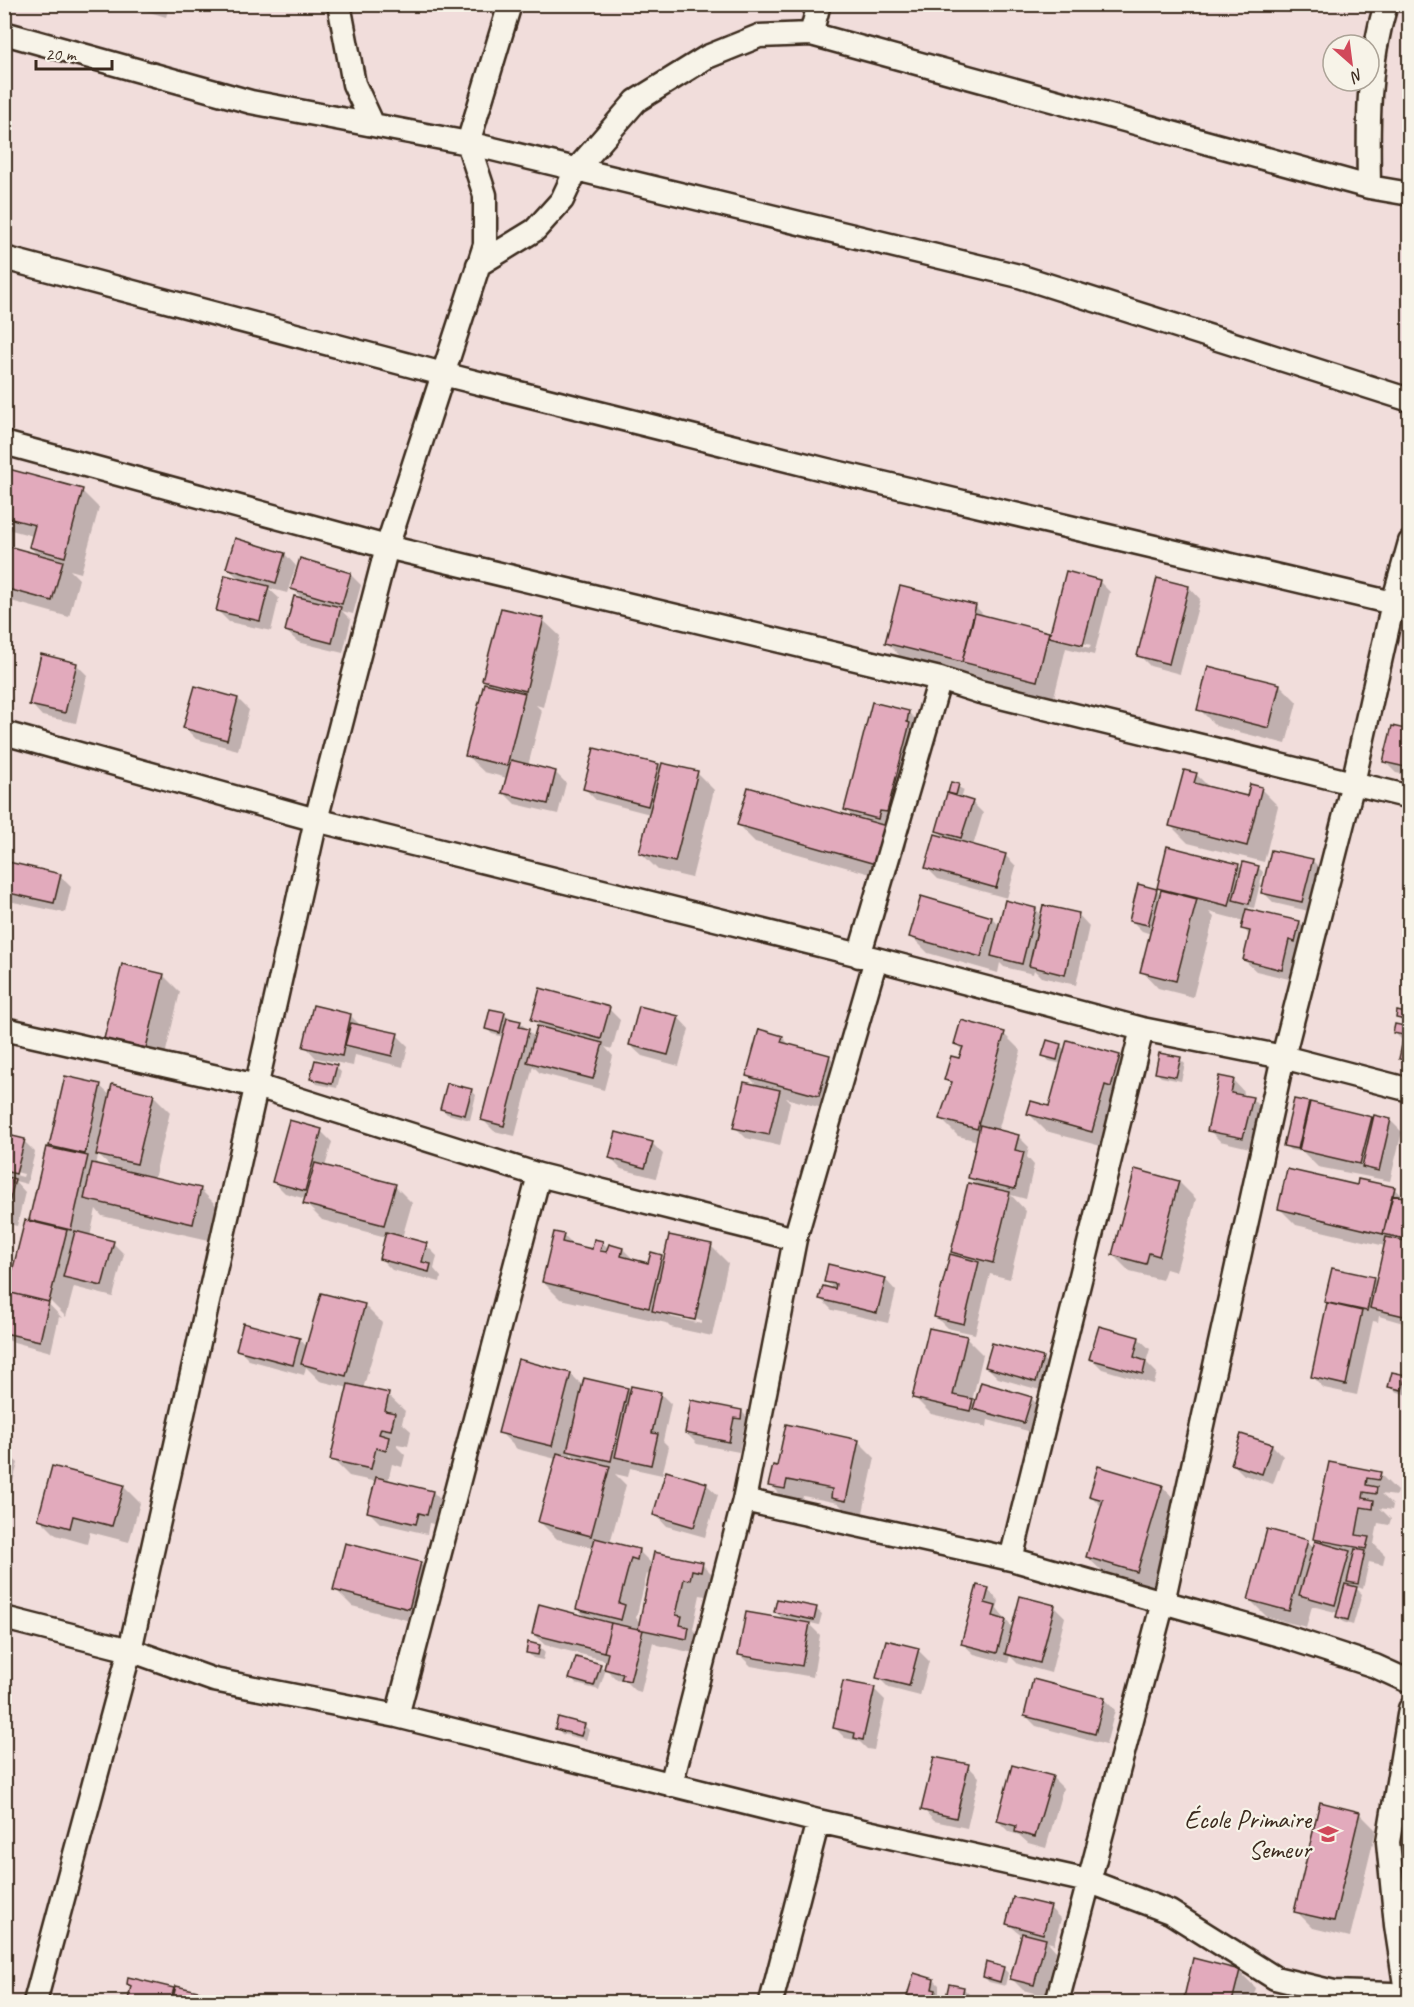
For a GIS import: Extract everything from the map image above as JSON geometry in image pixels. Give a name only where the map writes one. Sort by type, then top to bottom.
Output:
[{"type":"street","points":[[339,4],[354,84],[373,125]]},
{"type":"street","points":[[36,2002],[130,1650],[316,820],[387,548],[485,245],[485,195],[468,143],[510,4]]},
{"type":"street","points":[[811,34],[819,4]]},
{"type":"street","points":[[1369,187],[1367,99],[1379,25],[1386,4]]},
{"type":"street","points":[[4,33],[251,102],[468,143],[1019,276],[1410,400]]},
{"type":"street","points":[[478,265],[535,230],[562,200],[576,170],[636,101],[707,57],[759,36],[811,34],[1369,187],[1410,194]]},
{"type":"street","points":[[4,258],[443,374],[826,470],[1401,605]]},
{"type":"street","points":[[4,443],[387,548],[940,679],[980,692],[1410,797]]},
{"type":"street","points":[[1057,2002],[1162,1602],[1283,1057],[1401,605],[1410,542]]},
{"type":"street","points":[[671,1785],[744,1500],[795,1239],[940,679]]},
{"type":"street","points":[[4,733],[316,820],[868,957],[1142,1029],[1283,1057],[1410,1090]]},
{"type":"street","points":[[4,1029],[257,1086],[539,1175],[795,1239]]},
{"type":"street","points":[[1011,1559],[1142,1029]]},
{"type":"street","points":[[397,1716],[539,1175]]},
{"type":"street","points":[[744,1500],[1011,1559],[1293,1639],[1375,1666],[1410,1682]]},
{"type":"street","points":[[4,1618],[130,1650],[214,1680],[397,1716],[818,1821],[1088,1881],[1170,1912],[1275,1978],[1334,1992],[1391,1994],[1408,1998],[1396,1924],[1388,1842],[1410,1708]]},
{"type":"street","points":[[771,2002],[818,1821]]},
{"type":"building","points":[[5,468],[83,489],[65,557],[29,547],[35,525],[4,517]]},
{"type":"building","points":[[235,538],[285,553],[276,583],[226,568]]},
{"type":"building","points":[[4,545],[63,561],[52,601],[4,588]]},
{"type":"building","points":[[300,558],[351,573],[342,604],[291,589]]},
{"type":"building","points":[[1066,571],[1100,580],[1083,645],[1049,637]]},
{"type":"building","points":[[225,575],[269,586],[260,621],[216,611]]},
{"type":"building","points":[[1157,578],[1189,586],[1169,664],[1137,656]]},
{"type":"building","points":[[900,586],[976,605],[962,662],[885,643]]},
{"type":"building","points":[[294,596],[341,607],[332,643],[285,631]]},
{"type":"building","points":[[501,608],[544,618],[526,691],[482,680]]},
{"type":"building","points":[[975,613],[1049,632],[1037,681],[962,662]]},
{"type":"building","points":[[41,654],[77,663],[65,713],[29,705]]},
{"type":"building","points":[[1208,666],[1280,684],[1269,728],[1197,710]]},
{"type":"building","points":[[484,683],[525,693],[507,766],[465,756]]},
{"type":"building","points":[[195,686],[238,698],[227,740],[183,728]]},
{"type":"building","points":[[872,702],[909,711],[907,722],[910,723],[887,812],[880,811],[878,819],[844,810]]},
{"type":"building","points":[[1392,726],[1410,730],[1410,768],[1383,762]]},
{"type":"building","points":[[594,748],[659,764],[648,806],[583,789]]},
{"type":"building","points":[[511,760],[556,771],[548,804],[502,793]]},
{"type":"building","points":[[662,763],[698,771],[675,862],[639,853]]},
{"type":"building","points":[[1184,770],[1197,773],[1194,783],[1247,796],[1250,784],[1262,787],[1247,846],[1169,826]]},
{"type":"building","points":[[951,782],[959,784],[956,795],[948,793]]},
{"type":"building","points":[[748,787],[890,827],[879,865],[737,825]]},
{"type":"building","points":[[947,793],[973,801],[961,838],[936,831]]},
{"type":"building","points":[[935,834],[1006,854],[996,888],[925,868]]},
{"type":"building","points":[[1167,846],[1239,864],[1229,906],[1157,888]]},
{"type":"building","points":[[1271,850],[1313,859],[1302,902],[1261,893]]},
{"type":"building","points":[[4,861],[61,874],[54,903],[4,892]]},
{"type":"building","points":[[1243,862],[1259,866],[1249,904],[1233,900]]},
{"type":"building","points":[[1138,884],[1157,889],[1148,925],[1129,921]]},
{"type":"building","points":[[1161,890],[1197,899],[1176,981],[1140,972]]},
{"type":"building","points":[[921,896],[992,917],[981,957],[909,937]]},
{"type":"building","points":[[1005,900],[1036,908],[1022,964],[991,956]]},
{"type":"building","points":[[1043,905],[1079,913],[1065,975],[1029,966]]},
{"type":"building","points":[[1246,909],[1300,921],[1295,942],[1289,940],[1282,970],[1243,960],[1250,931],[1241,929]]},
{"type":"building","points":[[122,964],[164,974],[146,1048],[104,1039]]},
{"type":"building","points":[[540,988],[610,1007],[601,1039],[531,1020]]},
{"type":"building","points":[[313,1005],[351,1014],[342,1056],[303,1047]]},
{"type":"building","points":[[639,1006],[679,1016],[668,1055],[629,1045]]},
{"type":"building","points":[[490,1009],[505,1012],[500,1033],[485,1029]]},
{"type":"building","points":[[1397,1011],[1410,1014],[1410,1021],[1396,1018]]},
{"type":"building","points":[[507,1018],[521,1021],[519,1027],[529,1029],[504,1126],[481,1120]]},
{"type":"building","points":[[961,1020],[1005,1032],[977,1129],[939,1119],[952,1082],[944,1080],[951,1056],[959,1058],[963,1047],[954,1044]]},
{"type":"building","points":[[351,1023],[398,1033],[392,1056],[345,1045]]},
{"type":"building","points":[[1395,1024],[1410,1027],[1410,1061],[1399,1059],[1404,1035],[1393,1033]]},
{"type":"building","points":[[537,1026],[603,1043],[593,1079],[527,1062]]},
{"type":"building","points":[[759,1029],[783,1036],[781,1042],[830,1055],[819,1096],[746,1076]]},
{"type":"building","points":[[1047,1040],[1061,1044],[1057,1060],[1042,1056]]},
{"type":"building","points":[[1067,1040],[1120,1055],[1111,1087],[1105,1085],[1092,1132],[1027,1114],[1031,1101],[1049,1106]]},
{"type":"building","points":[[1159,1053],[1181,1057],[1176,1077],[1155,1073]]},
{"type":"building","points":[[315,1060],[337,1065],[332,1084],[310,1079]]},
{"type":"building","points":[[65,1076],[101,1084],[85,1154],[49,1146]]},
{"type":"building","points":[[1219,1076],[1234,1079],[1231,1093],[1253,1097],[1243,1138],[1207,1131]]},
{"type":"building","points":[[744,1082],[780,1090],[769,1135],[733,1128]]},
{"type":"building","points":[[447,1083],[472,1089],[465,1115],[440,1109]]},
{"type":"building","points":[[112,1084],[154,1094],[137,1164],[96,1155]]},
{"type":"building","points":[[1294,1099],[1309,1102],[1298,1149],[1283,1146]]},
{"type":"building","points":[[1310,1102],[1372,1117],[1360,1164],[1299,1150]]},
{"type":"building","points":[[1374,1115],[1391,1119],[1379,1171],[1362,1167]]},
{"type":"building","points":[[289,1120],[322,1129],[305,1191],[272,1182]]},
{"type":"building","points":[[980,1125],[1019,1135],[1015,1150],[1024,1152],[1015,1189],[968,1178]]},
{"type":"building","points":[[616,1132],[653,1142],[645,1168],[609,1158]]},
{"type":"building","points":[[4,1134],[25,1139],[16,1174],[4,1171]]},
{"type":"building","points":[[46,1147],[88,1156],[71,1230],[29,1220]]},
{"type":"building","points":[[92,1163],[201,1188],[193,1224],[84,1199]]},
{"type":"building","points":[[315,1163],[396,1184],[384,1225],[303,1204]]},
{"type":"building","points":[[1135,1169],[1179,1181],[1159,1256],[1149,1253],[1146,1264],[1112,1255]]},
{"type":"building","points":[[1287,1169],[1357,1185],[1358,1179],[1395,1187],[1383,1234],[1278,1209]]},
{"type":"building","points":[[4,1176],[15,1179],[6,1216],[4,1216]]},
{"type":"building","points":[[968,1183],[1010,1192],[993,1263],[951,1252]]},
{"type":"building","points":[[1392,1195],[1410,1198],[1410,1240],[1383,1234]]},
{"type":"building","points":[[25,1220],[67,1230],[49,1302],[7,1292]]},
{"type":"building","points":[[75,1231],[114,1241],[102,1286],[63,1277]]},
{"type":"building","points":[[386,1232],[427,1243],[422,1262],[431,1264],[429,1272],[379,1259]]},
{"type":"building","points":[[554,1232],[564,1234],[562,1242],[592,1249],[594,1239],[603,1241],[600,1251],[606,1252],[609,1244],[623,1248],[621,1256],[648,1263],[651,1252],[662,1255],[649,1308],[542,1282]]},
{"type":"building","points":[[669,1235],[712,1244],[695,1320],[652,1311]]},
{"type":"building","points":[[1386,1237],[1410,1242],[1410,1292],[1404,1316],[1370,1308]]},
{"type":"building","points":[[950,1254],[979,1262],[964,1324],[934,1317]]},
{"type":"building","points":[[828,1264],[886,1278],[877,1313],[819,1299],[823,1286],[835,1289],[836,1284],[824,1282]]},
{"type":"building","points":[[1332,1268],[1374,1277],[1367,1311],[1324,1302]]},
{"type":"building","points":[[7,1292],[49,1302],[40,1341],[4,1333]]},
{"type":"building","points":[[321,1293],[365,1304],[346,1376],[301,1364]]},
{"type":"building","points":[[1327,1303],[1362,1311],[1346,1385],[1311,1377]]},
{"type":"building","points":[[243,1323],[300,1338],[293,1365],[236,1350]]},
{"type":"building","points":[[1099,1326],[1139,1337],[1134,1357],[1146,1361],[1143,1374],[1089,1359]]},
{"type":"building","points":[[929,1328],[967,1336],[953,1395],[973,1399],[970,1411],[912,1398]]},
{"type":"building","points":[[992,1343],[1043,1357],[1036,1382],[985,1367]]},
{"type":"building","points":[[518,1359],[571,1373],[552,1446],[498,1433]]},
{"type":"building","points":[[1392,1372],[1406,1375],[1402,1390],[1388,1387]]},
{"type":"building","points":[[584,1378],[628,1388],[611,1461],[567,1451]]},
{"type":"building","points":[[981,1382],[1032,1397],[1024,1423],[973,1409]]},
{"type":"building","points":[[348,1384],[389,1393],[385,1411],[395,1413],[391,1430],[381,1428],[379,1434],[389,1437],[386,1451],[376,1448],[371,1469],[330,1460]]},
{"type":"building","points":[[631,1386],[661,1392],[652,1433],[658,1434],[651,1465],[615,1457]]},
{"type":"building","points":[[691,1400],[742,1410],[741,1419],[734,1418],[729,1442],[685,1433]]},
{"type":"building","points":[[786,1424],[859,1440],[846,1501],[831,1498],[832,1489],[787,1480],[785,1489],[768,1486],[773,1465],[777,1466]]},
{"type":"building","points":[[1241,1434],[1272,1444],[1262,1474],[1231,1464]]},
{"type":"building","points":[[557,1453],[610,1466],[591,1536],[538,1522]]},
{"type":"building","points":[[1329,1462],[1381,1472],[1379,1480],[1367,1478],[1366,1485],[1377,1487],[1376,1494],[1364,1492],[1363,1498],[1374,1500],[1373,1509],[1361,1507],[1356,1535],[1369,1537],[1366,1549],[1313,1539]]},
{"type":"building","points":[[52,1466],[124,1485],[112,1526],[73,1516],[70,1528],[38,1519]]},
{"type":"building","points":[[1098,1466],[1163,1485],[1137,1572],[1086,1557],[1103,1500],[1089,1496]]},
{"type":"building","points":[[666,1471],[707,1483],[694,1527],[653,1515]]},
{"type":"building","points":[[376,1477],[433,1491],[427,1515],[419,1513],[416,1524],[367,1512]]},
{"type":"building","points":[[1267,1529],[1308,1540],[1289,1611],[1248,1600]]},
{"type":"building","points":[[595,1538],[639,1549],[637,1560],[631,1558],[619,1603],[625,1605],[621,1620],[576,1609]]},
{"type":"building","points":[[1315,1541],[1350,1551],[1335,1605],[1299,1595]]},
{"type":"building","points":[[345,1543],[421,1562],[409,1609],[333,1590]]},
{"type":"building","points":[[1355,1549],[1365,1551],[1358,1584],[1347,1582]]},
{"type":"building","points":[[654,1552],[703,1562],[701,1572],[692,1570],[690,1580],[684,1579],[676,1615],[682,1616],[680,1625],[689,1627],[687,1639],[638,1629]]},
{"type":"building","points":[[1345,1584],[1357,1587],[1348,1620],[1336,1617]]},
{"type":"building","points":[[977,1585],[989,1588],[985,1603],[996,1606],[993,1616],[1006,1620],[997,1653],[961,1644]]},
{"type":"building","points":[[1020,1596],[1055,1605],[1040,1663],[1005,1654]]},
{"type":"building","points":[[777,1599],[817,1607],[814,1620],[774,1612]]},
{"type":"building","points":[[539,1604],[611,1623],[604,1652],[532,1634]]},
{"type":"building","points":[[746,1612],[810,1623],[802,1666],[738,1655]]},
{"type":"building","points":[[611,1623],[643,1630],[630,1681],[621,1679],[623,1674],[604,1669],[608,1653],[604,1652]]},
{"type":"building","points":[[886,1640],[919,1648],[909,1686],[876,1678]]},
{"type":"building","points":[[528,1642],[540,1645],[538,1655],[526,1653]]},
{"type":"building","points":[[576,1657],[601,1664],[594,1686],[569,1679]]},
{"type":"building","points":[[1033,1679],[1105,1698],[1095,1734],[1024,1716]]},
{"type":"building","points":[[843,1681],[875,1687],[863,1740],[854,1738],[855,1733],[833,1728]]},
{"type":"building","points":[[558,1717],[585,1724],[581,1736],[555,1729]]},
{"type":"building","points":[[934,1757],[969,1764],[956,1818],[921,1810]]},
{"type":"building","points":[[1012,1765],[1053,1776],[1035,1837],[1015,1832],[1016,1826],[997,1821]]},
{"type":"building","points":[[1320,1802],[1360,1812],[1334,1921],[1294,1912]]},
{"type":"building","points":[[1410,1860],[1410,1899],[1399,1896]]},
{"type":"building","points":[[1013,1897],[1051,1906],[1043,1934],[1006,1924]]},
{"type":"building","points":[[1022,1933],[1046,1939],[1034,1985],[1010,1979]]},
{"type":"building","points":[[1193,1958],[1240,1970],[1232,2002],[1183,2002]]},
{"type":"building","points":[[986,1962],[1004,1967],[1000,1982],[983,1977]]},
{"type":"building","points":[[914,1973],[934,1979],[932,1989],[936,1990],[933,2002],[907,1996]]},
{"type":"building","points":[[128,1977],[174,1988],[170,2002],[123,2002],[124,1999],[128,2000],[131,1986],[127,1984]]},
{"type":"building","points":[[949,1984],[964,1987],[961,2002],[945,2002]]},
{"type":"building","points":[[176,1986],[207,1993],[205,2002],[172,2002]]},
{"type":"place","name":"École Primaire Semeur","points":[[1328,1834]]}]
